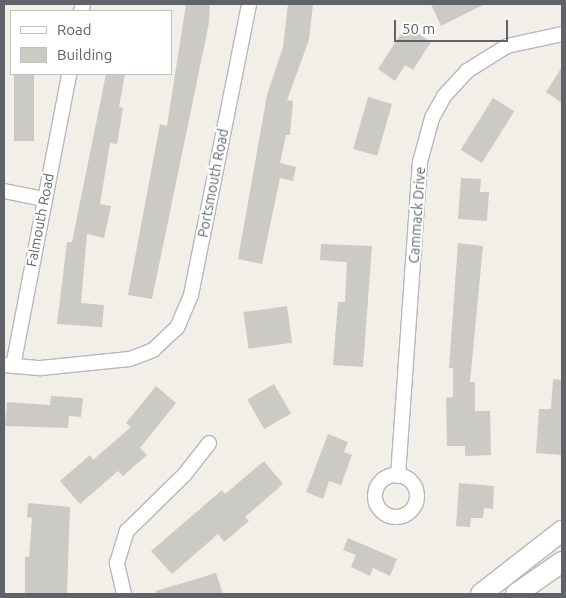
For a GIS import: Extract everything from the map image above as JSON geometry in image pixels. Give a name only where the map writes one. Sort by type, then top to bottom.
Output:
[{"type":"main road","points":[[480,594],[562,531]]},
{"type":"main road","points":[[516,594],[562,562]]},
{"type":"street","name":"Portsmouth Road","points":[[8,366],[98,364],[153,350],[177,328],[191,296],[249,4]]},
{"type":"street","name":"Cammack Drive","points":[[398,476],[420,162],[432,118],[444,96],[467,71],[507,46],[562,34]]},
{"type":"street","name":"Falmouth Road","points":[[8,366],[69,75]]},
{"type":"street","points":[[4,191],[44,199]]},
{"type":"street","points":[[124,594],[117,563],[127,531],[185,474],[209,443]]},
{"type":"building","points":[[186,4],[210,4],[209,23],[152,299],[128,295],[160,124],[167,126]]},
{"type":"building","points":[[288,4],[313,4],[309,40],[287,100],[293,101],[290,135],[286,135],[280,163],[296,167],[293,181],[280,178],[262,264],[238,259],[267,95],[283,47]]},
{"type":"building","points":[[431,4],[485,4],[441,26]]},
{"type":"building","points":[[406,26],[431,42],[413,70],[405,65],[395,81],[378,69]]},
{"type":"building","points":[[562,67],[562,103],[546,92]]},
{"type":"building","points":[[14,75],[34,75],[34,141],[14,141]]},
{"type":"building","points":[[106,75],[125,75],[119,107],[123,108],[117,144],[110,143],[100,204],[111,206],[104,238],[87,234],[81,303],[104,305],[102,327],[57,324],[67,242],[72,242]]},
{"type":"building","points":[[368,97],[392,104],[377,156],[353,149]]},
{"type":"building","points":[[493,98],[514,111],[482,163],[461,150]]},
{"type":"building","points":[[461,178],[481,179],[480,192],[489,192],[487,221],[458,219]]},
{"type":"building","points":[[458,243],[483,246],[470,382],[475,382],[475,411],[490,411],[491,455],[465,456],[465,446],[447,446],[446,398],[453,397],[453,368],[449,368]]},
{"type":"building","points":[[321,244],[372,246],[363,367],[333,365],[338,302],[345,302],[347,262],[320,260]]},
{"type":"building","points":[[287,306],[292,343],[249,349],[243,312]]},
{"type":"building","points":[[553,379],[562,380],[562,455],[536,453],[539,409],[551,409]]},
{"type":"building","points":[[274,384],[291,413],[264,429],[247,400]]},
{"type":"building","points":[[156,386],[176,403],[140,448],[147,455],[123,476],[118,471],[80,504],[60,481],[90,455],[93,460],[131,427],[126,423]]},
{"type":"building","points":[[51,396],[83,398],[81,417],[69,416],[68,428],[5,426],[7,402],[50,405]]},
{"type":"building","points":[[328,434],[348,442],[344,452],[352,455],[341,485],[329,481],[323,499],[306,492]]},
{"type":"building","points":[[264,461],[283,484],[245,517],[249,521],[224,542],[218,534],[172,574],[151,551],[222,490],[225,494]]},
{"type":"building","points":[[459,483],[494,486],[493,509],[484,508],[483,518],[471,518],[470,527],[456,526]]},
{"type":"building","points":[[28,503],[70,507],[67,594],[25,594],[25,557],[29,557],[32,518],[27,517]]},
{"type":"building","points":[[348,538],[397,559],[390,576],[373,568],[370,576],[351,567],[356,555],[343,550]]},
{"type":"building","points":[[216,573],[223,594],[156,594],[156,591]]}]
